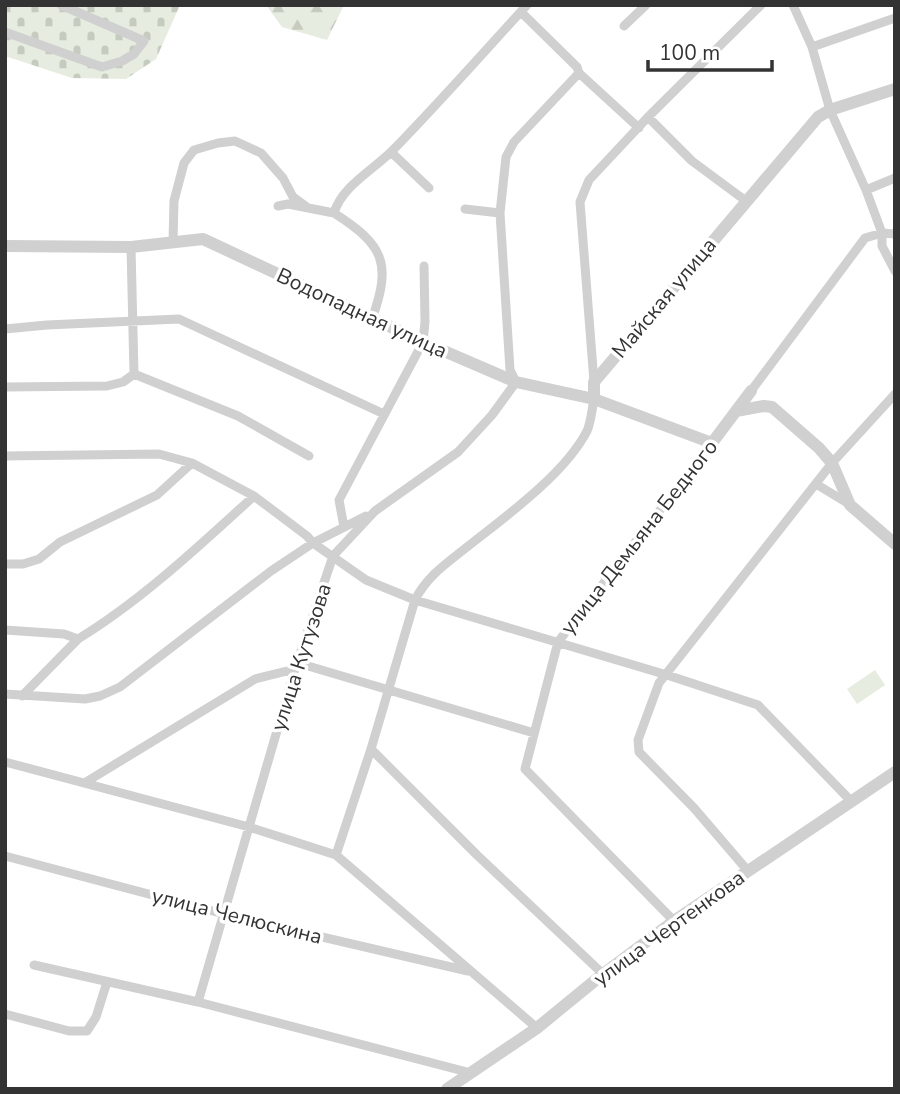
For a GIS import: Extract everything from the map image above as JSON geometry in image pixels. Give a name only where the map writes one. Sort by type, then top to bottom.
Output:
[{"type":"street","points":[[5,32],[102,66],[122,61],[134,54],[144,41],[61,5]]},
{"type":"street","points":[[624,26],[646,5]]},
{"type":"street","points":[[336,855],[415,600],[422,587],[436,571],[523,502],[575,450],[588,429],[594,399],[594,382],[580,202],[589,180],[761,5]]},
{"type":"street","points":[[793,5],[812,47],[830,110],[882,233],[882,246],[895,271]]},
{"type":"street","points":[[334,213],[337,204],[349,189],[391,152],[524,9],[577,67],[579,73],[639,128]]},
{"type":"street","points":[[812,47],[895,18]]},
{"type":"street","points":[[516,382],[510,370],[500,213],[506,158],[514,142],[579,73]]},
{"type":"street","points":[[830,110],[895,89]]},
{"type":"street","name":"Майская улица","points":[[594,382],[818,117],[830,110]]},
{"type":"street","points":[[648,117],[692,161],[746,201]]},
{"type":"street","points":[[173,242],[174,201],[184,163],[194,150],[218,143],[235,141],[261,153],[283,178],[293,197],[308,208]]},
{"type":"street","points":[[391,152],[429,188]]},
{"type":"street","points":[[866,190],[895,178]]},
{"type":"street","points":[[278,206],[288,204],[334,213],[351,224],[376,248],[383,267],[384,280],[372,318]]},
{"type":"street","points":[[465,209],[500,213]]},
{"type":"street","points":[[882,233],[895,234]]},
{"type":"street","name":"улица Демьяна Бедного","points":[[674,921],[525,769],[558,642],[712,443],[865,238],[882,233]]},
{"type":"street","name":"Водопадная улица","points":[[5,246],[131,247],[203,239],[423,342],[516,382],[594,399],[712,443]]},
{"type":"street","points":[[131,247],[134,374]]},
{"type":"street","points":[[344,527],[339,500],[423,342],[424,266]]},
{"type":"street","points":[[5,329],[179,319],[384,414]]},
{"type":"street","points":[[5,387],[107,386],[123,382],[134,374]]},
{"type":"street","points":[[134,374],[238,416],[309,456]]},
{"type":"street","name":"улица Кутузова","points":[[198,1002],[332,556],[375,511],[457,452],[492,415],[516,382]]},
{"type":"street","points":[[748,871],[694,808],[639,752],[638,740],[659,683],[832,463],[895,394]]},
{"type":"street","points":[[736,411],[772,407],[808,437],[832,463],[850,505]]},
{"type":"street","points":[[5,456],[159,454],[192,463],[254,496],[313,543],[366,580],[415,600],[758,705],[850,800]]},
{"type":"street","points":[[5,564],[23,564],[39,559],[60,542],[157,495],[192,463]]},
{"type":"street","points":[[816,484],[850,505],[895,544]]},
{"type":"street","points":[[22,696],[78,639],[106,622],[254,496]]},
{"type":"street","points":[[5,694],[85,699],[120,687],[271,571],[313,543],[375,511]]},
{"type":"street","points":[[5,630],[64,634],[78,639]]},
{"type":"street","points":[[86,782],[255,679],[297,666],[387,689],[534,733]]},
{"type":"street","points":[[371,749],[477,855],[603,974]]},
{"type":"street","points":[[5,762],[249,827],[336,855],[537,1028]]},
{"type":"street","name":"улица Чертенкова","points":[[447,1089],[537,1028],[674,921],[895,772]]},
{"type":"street","name":"улица Челюскина","points":[[5,856],[224,914],[438,966],[470,971]]},
{"type":"street","points":[[34,965],[198,1002],[471,1073]]},
{"type":"street","points":[[5,1014],[69,1031],[87,1031],[96,1017],[107,982]]},
{"type":"green space","points":[[5,5],[180,5],[156,59],[126,79],[72,78],[5,56]]},
{"type":"green space","points":[[266,5],[344,5],[327,40],[282,27]]},
{"type":"green space","points":[[875,670],[885,685],[857,704],[847,689]]}]
